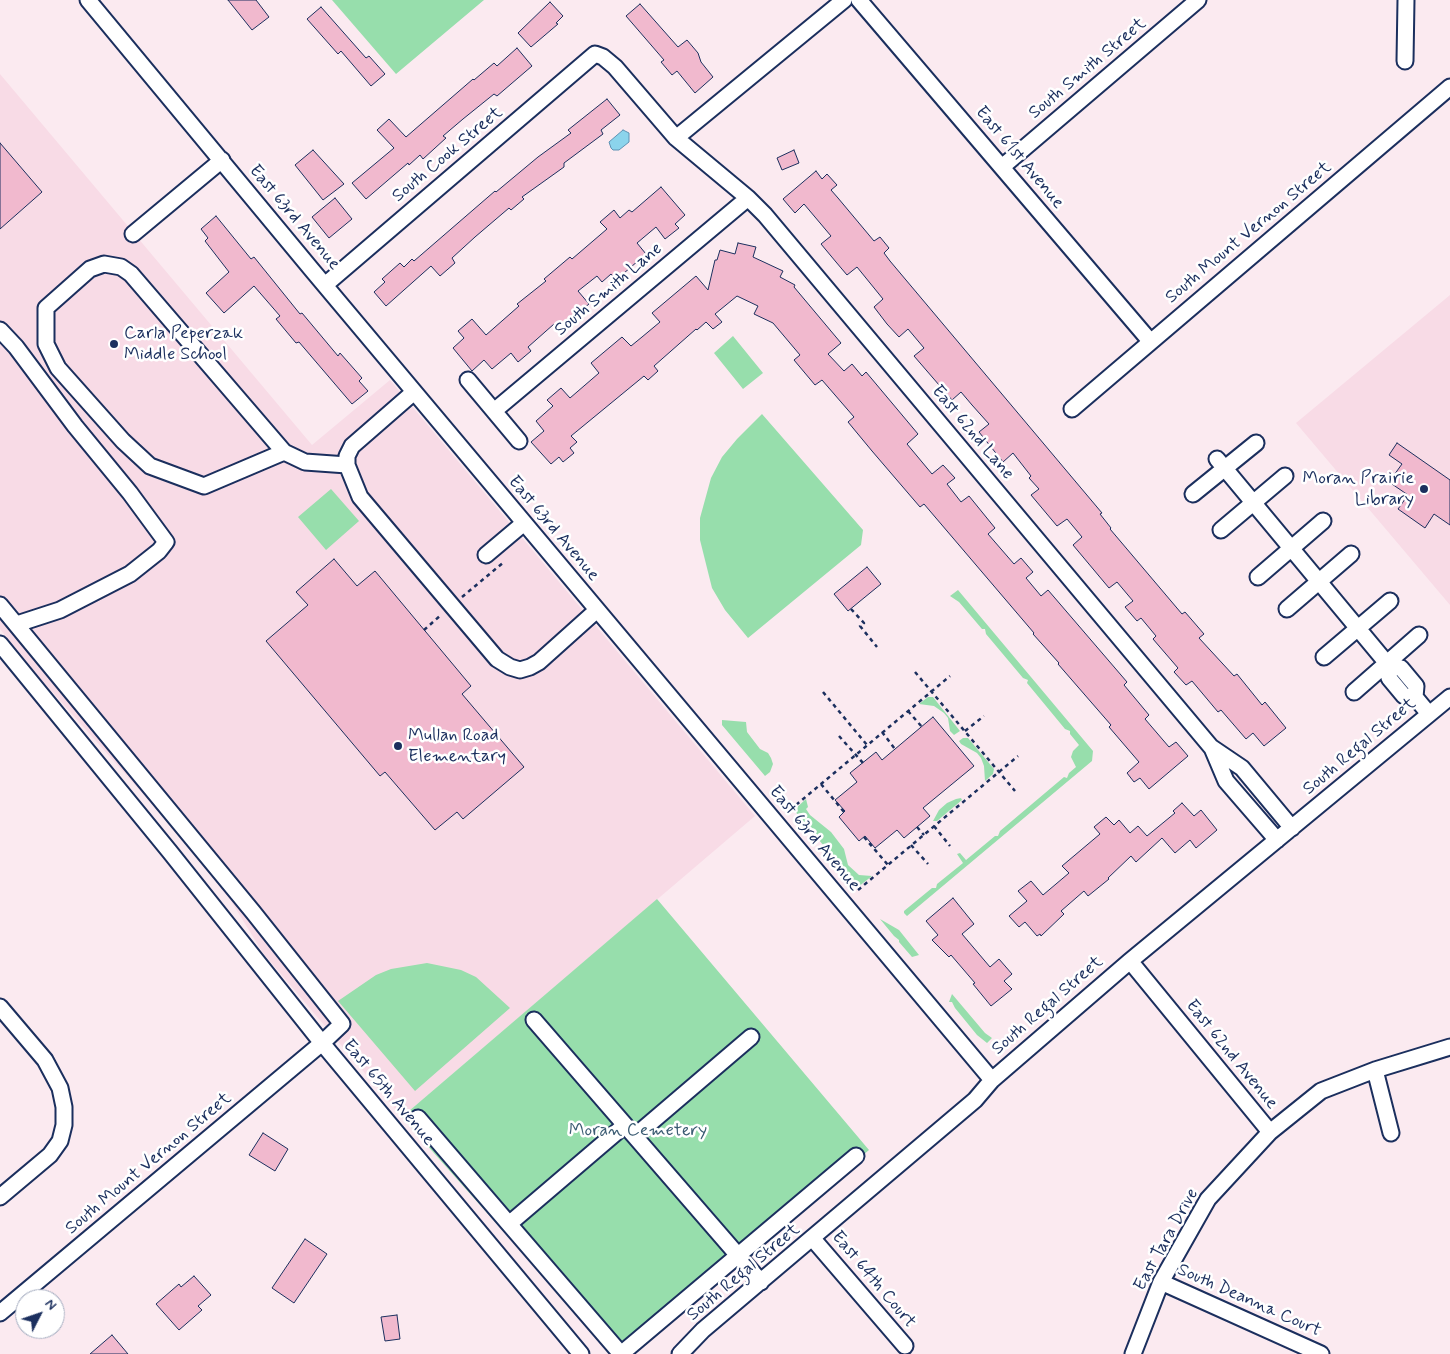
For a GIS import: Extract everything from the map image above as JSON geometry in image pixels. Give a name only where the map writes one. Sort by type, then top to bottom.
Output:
[{"type":"street","name":"East 63rd Avenue","points":[[88,0],[414,392],[992,1080]]},
{"type":"street","points":[[676,138],[844,0]]},
{"type":"street","name":"East 61st Avenue","points":[[859,0],[1150,341]]},
{"type":"street","name":"South Smith Street","points":[[1002,167],[1198,0]]},
{"type":"street","points":[[1405,61],[1406,0]]},
{"type":"street","name":"South Cook Street","points":[[325,285],[595,54],[615,67],[676,138]]},
{"type":"street","name":"South Mount Vernon Street","points":[[1072,409],[1450,87]]},
{"type":"street","name":"East 62nd Lane","points":[[676,138],[748,198],[764,214],[1211,747],[1226,780],[1277,840]]},
{"type":"street","points":[[133,234],[222,160]]},
{"type":"street","name":"South Smith Lane","points":[[494,411],[748,198]]},
{"type":"street","points":[[284,452],[204,486],[150,466],[123,441],[58,368],[46,344],[46,308],[90,269],[104,264],[121,267],[131,274],[284,452],[305,462],[347,465]]},
{"type":"street","points":[[0,330],[16,347],[166,542],[159,551],[130,574],[60,610],[17,624],[0,605]]},
{"type":"street","points":[[468,380],[520,441]]},
{"type":"street","points":[[414,392],[352,446],[347,456],[347,465],[360,497],[497,659],[510,667],[520,670],[530,668],[597,610]]},
{"type":"street","points":[[1193,494],[1221,463],[1256,443]]},
{"type":"street","points":[[1221,463],[1389,665],[1400,668],[1416,686],[1415,697],[1429,714]]},
{"type":"street","points":[[1221,530],[1285,476]]},
{"type":"street","points":[[1258,577],[1324,521]]},
{"type":"street","points":[[486,554],[524,523]]},
{"type":"street","points":[[1287,610],[1351,554]]},
{"type":"street","points":[[1324,657],[1390,601]]},
{"type":"street","name":"South Mount Vernon Street","points":[[0,1313],[322,1043],[342,1024],[253,912],[17,624]]},
{"type":"street","points":[[1354,692],[1389,665],[1419,635]]},
{"type":"street","name":"East 65th Avenue","points":[[0,644],[170,852],[322,1043],[581,1354]]},
{"type":"street","name":"South Regal Street","points":[[680,1354],[703,1330],[813,1239],[975,1100],[992,1080],[1130,961],[1450,698]]},
{"type":"street","name":"East 62nd Lane","points":[[1211,747],[1242,768],[1292,828]]},
{"type":"street","name":"East 62nd Avenue","points":[[1130,961],[1270,1132],[1321,1091],[1374,1070],[1450,1047]]},
{"type":"street","points":[[0,1007],[45,1060],[60,1088],[64,1107],[64,1125],[60,1141],[50,1155],[0,1197]]},
{"type":"street","points":[[534,1020],[761,1282]]},
{"type":"street","points":[[509,1224],[751,1037]]},
{"type":"street","points":[[1374,1070],[1392,1133]]},
{"type":"street","points":[[418,1118],[621,1354],[856,1156]]},
{"type":"street","name":"East Tara Drive","points":[[1133,1354],[1161,1282],[1208,1199],[1270,1132]]},
{"type":"street","name":"East 64th Court","points":[[813,1239],[904,1346]]},
{"type":"street","name":"South Deanna Court","points":[[1161,1282],[1321,1354]]},
{"type":"path","points":[[424,630],[510,556]]},
{"type":"path","points":[[851,609],[864,623],[860,626],[877,647]]},
{"type":"path","points":[[916,672],[1015,791]]},
{"type":"path","points":[[790,810],[950,676]]},
{"type":"path","points":[[823,692],[867,745]]},
{"type":"path","points":[[908,711],[922,727]]},
{"type":"path","points":[[965,732],[984,716]]},
{"type":"path","points":[[882,732],[895,749]]},
{"type":"path","points":[[839,736],[863,763]]},
{"type":"path","points":[[858,890],[1018,756]]},
{"type":"path","points":[[821,784],[844,812]]},
{"type":"path","points":[[934,826],[950,846]]},
{"type":"path","points":[[917,827],[924,835]]},
{"type":"path","points":[[864,837],[888,864]]},
{"type":"path","points":[[911,845],[928,864]]},
{"type":"shaded area","name":"Mullan Road Elementary","points":[[0,74],[312,445],[390,380],[755,816],[402,1117],[263,953],[231,901],[184,840],[38,676],[0,629]]},
{"type":"shaded area","points":[[1450,295],[1450,605],[1296,423]]},
{"type":"green space","points":[[332,0],[484,0],[396,74]]},
{"type":"green space","points":[[733,336],[763,373],[743,389],[714,353]]},
{"type":"green space","points":[[762,414],[863,530],[861,545],[748,638],[725,610],[712,588],[700,540],[700,518],[711,478],[722,457]]},
{"type":"green space","points":[[331,489],[359,521],[326,550],[298,517]]},
{"type":"green space","points":[[958,590],[1093,751],[1092,761],[907,916],[904,911],[932,888],[936,888],[937,884],[963,863],[957,854],[960,853],[966,860],[995,836],[998,836],[1000,831],[1064,777],[1067,778],[1069,773],[1076,767],[1071,757],[1073,751],[1079,745],[1070,734],[1070,731],[1065,729],[1027,683],[1028,680],[1023,678],[986,634],[985,629],[982,629],[959,602],[950,596]]},
{"type":"green space","points":[[928,697],[933,697],[960,731],[954,735],[950,731],[948,718],[944,713],[934,706],[919,704]]},
{"type":"green space","points":[[722,720],[746,722],[747,732],[760,749],[768,753],[771,758],[773,764],[770,772],[765,776],[722,725]]},
{"type":"green space","points":[[963,738],[968,738],[994,769],[993,774],[985,781],[984,766],[981,758],[977,753],[961,744],[959,741]]},
{"type":"green space","points":[[961,798],[962,800],[937,821],[933,821],[939,810],[947,803]]},
{"type":"green space","points":[[806,799],[808,807],[806,809],[810,815],[831,832],[844,849],[848,865],[859,875],[872,876],[858,887],[794,810]]},
{"type":"green space","name":"Moran Cemetery","points":[[657,899],[869,1150],[628,1354],[612,1354],[402,1117]]},
{"type":"green space","points":[[880,919],[899,930],[919,955],[912,957]]},
{"type":"green space","points":[[427,963],[461,970],[476,977],[510,1008],[415,1091],[338,1001],[376,975],[391,969]]},
{"type":"green space","points":[[952,994],[985,1033],[992,1038],[987,1043],[977,1035],[952,1002],[949,1002]]},
{"type":"water","points":[[623,130],[629,133],[629,142],[619,150],[613,150],[609,142]]},
{"type":"building","points":[[228,0],[256,0],[269,17],[252,30]]},
{"type":"building","points":[[550,2],[563,16],[556,23],[558,24],[531,47],[518,33]]},
{"type":"building","points":[[640,4],[678,47],[687,40],[698,53],[701,62],[713,77],[695,93],[677,71],[672,75],[661,62],[664,60],[626,16]]},
{"type":"building","points":[[321,7],[366,58],[369,56],[385,74],[371,86],[341,51],[338,54],[307,19]]},
{"type":"building","points":[[517,48],[532,66],[497,96],[494,94],[443,136],[446,138],[423,159],[420,155],[409,165],[408,163],[366,199],[352,183],[394,148],[377,130],[389,119],[406,137],[473,79],[494,63],[497,66]]},
{"type":"building","points":[[607,99],[620,115],[601,130],[603,134],[564,163],[564,167],[522,197],[524,199],[511,210],[509,208],[475,237],[452,258],[455,263],[440,276],[431,266],[386,306],[374,292],[385,282],[382,279],[400,263],[404,267],[412,259],[414,261],[495,191],[571,133],[568,130]]},
{"type":"building","points":[[0,143],[42,192],[0,229]]},
{"type":"building","points":[[313,150],[344,184],[323,200],[295,165]]},
{"type":"building","points":[[794,150],[799,163],[782,170],[777,158]]},
{"type":"building","points":[[816,171],[822,179],[827,174],[837,185],[831,190],[874,241],[880,237],[889,248],[884,253],[890,261],[1102,513],[1100,514],[1110,529],[1182,614],[1185,612],[1204,634],[1199,638],[1234,676],[1237,674],[1262,705],[1265,702],[1286,728],[1264,746],[1253,733],[1246,739],[1221,710],[1218,712],[1192,681],[1186,685],[1174,672],[1178,668],[1153,639],[1156,636],[1141,618],[1137,621],[1125,607],[1133,601],[1117,582],[1109,588],[1073,545],[1082,537],[1067,519],[1057,526],[1031,495],[1039,489],[1029,478],[1031,476],[1013,453],[1003,462],[979,432],[989,424],[961,392],[952,400],[914,356],[924,348],[908,329],[899,337],[887,324],[874,307],[883,299],[857,267],[847,275],[821,244],[831,236],[804,204],[795,213],[783,199]]},
{"type":"building","points":[[661,187],[685,215],[675,224],[679,228],[665,239],[656,227],[637,243],[646,254],[616,280],[611,274],[602,282],[597,276],[578,291],[589,304],[558,329],[554,324],[528,347],[531,351],[518,362],[511,353],[492,369],[484,360],[472,371],[453,348],[464,338],[458,331],[472,319],[486,335],[519,306],[517,304],[546,281],[544,279],[570,257],[572,259],[607,229],[600,222],[614,210],[620,218],[629,210],[632,212]]},
{"type":"building","points":[[335,198],[352,219],[329,238],[312,217]]},
{"type":"building","points":[[216,216],[251,259],[254,257],[300,314],[302,313],[338,356],[340,353],[362,378],[359,381],[368,391],[352,404],[299,342],[296,343],[276,319],[280,316],[254,286],[224,313],[206,293],[229,272],[205,241],[208,238],[201,229]]},
{"type":"building","points":[[738,243],[756,247],[753,257],[783,271],[780,277],[795,285],[794,287],[841,343],[828,354],[844,371],[852,364],[862,376],[866,372],[918,434],[907,444],[932,474],[943,465],[955,478],[947,484],[961,502],[969,496],[995,528],[988,534],[1014,564],[1021,558],[1033,572],[1026,578],[1041,596],[1048,590],[1127,682],[1124,685],[1149,715],[1145,719],[1169,747],[1176,742],[1188,756],[1149,789],[1140,778],[1134,782],[1127,773],[1139,762],[1109,727],[1111,725],[924,504],[920,507],[872,451],[848,422],[854,417],[822,380],[815,385],[794,360],[800,355],[773,323],[754,314],[758,306],[737,296],[715,314],[722,322],[713,329],[706,322],[696,329],[654,366],[658,371],[648,380],[644,376],[571,436],[577,442],[570,448],[574,453],[563,462],[559,457],[551,464],[531,442],[544,431],[536,421],[553,406],[547,400],[561,388],[570,398],[599,373],[591,363],[622,337],[631,346],[642,337],[660,322],[652,313],[696,276],[708,290],[715,260],[717,260],[720,250],[735,254]]},
{"type":"building","name":"Moran Prairie Library","points":[[1397,443],[1450,480],[1450,525],[1434,514],[1425,528],[1398,509],[1408,495],[1389,482],[1402,464],[1389,455]]},
{"type":"building","points":[[334,559],[357,586],[375,571],[471,686],[462,694],[524,767],[463,819],[457,812],[435,830],[385,772],[380,776],[266,641],[308,605],[296,592]]},
{"type":"building","points":[[867,567],[881,584],[848,611],[834,594]]},
{"type":"building","points":[[933,717],[974,766],[923,808],[930,816],[904,838],[897,830],[875,848],[865,836],[859,841],[839,817],[845,811],[835,800],[857,782],[850,773],[876,752],[882,760]]},
{"type":"building","points":[[1182,803],[1194,816],[1201,810],[1217,830],[1196,848],[1190,840],[1175,853],[1162,838],[1136,862],[1131,856],[1109,879],[1088,896],[1084,891],[1061,911],[1064,914],[1041,936],[1040,934],[1037,936],[1025,922],[1019,927],[1009,916],[1027,901],[1018,891],[1031,881],[1043,895],[1069,873],[1062,866],[1100,834],[1094,827],[1106,817],[1114,825],[1119,820],[1130,833],[1138,826],[1147,836],[1175,813],[1173,811]]},
{"type":"building","points":[[953,898],[974,924],[962,934],[990,967],[999,959],[1012,974],[1004,981],[1012,989],[991,1006],[973,984],[975,983],[951,955],[949,957],[932,940],[938,935],[926,921]]},
{"type":"building","points":[[263,1133],[288,1149],[275,1171],[249,1155]]},
{"type":"building","points":[[305,1239],[327,1254],[294,1303],[272,1288]]},
{"type":"building","points":[[194,1276],[211,1295],[198,1306],[202,1310],[179,1330],[156,1304],[179,1284],[181,1287]]},
{"type":"building","points":[[397,1315],[400,1339],[385,1341],[381,1317]]},
{"type":"building","points":[[112,1335],[128,1354],[90,1354]]},
{"type":"place","name":"Carla Peperzak Middle School","points":[[114,344]]},
{"type":"place","name":"Moran Prairie Library","points":[[1424,489]]},
{"type":"place","name":"Mullan Road Elementary","points":[[398,746]]}]
